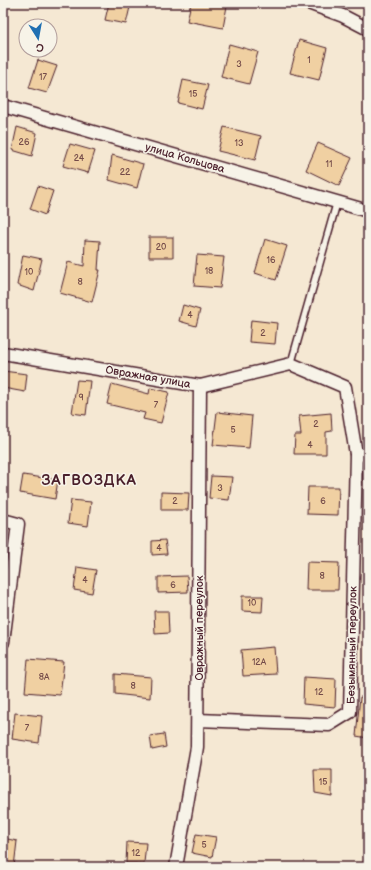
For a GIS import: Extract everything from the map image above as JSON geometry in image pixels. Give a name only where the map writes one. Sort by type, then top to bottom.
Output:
[{"type":"street","points":[[308,3],[343,16],[368,29]]},
{"type":"street","name":"улица Кольцова","points":[[3,106],[368,211]]},
{"type":"street","name":"Овражная улица","points":[[3,353],[200,386],[291,364]]},
{"type":"street","name":"Безымянный переулок","points":[[198,720],[329,724],[350,712],[362,454],[345,387],[291,364]]},
{"type":"street","name":"Овражный переулок","points":[[176,867],[197,747],[200,386]]},
{"type":"street","points":[[3,520],[18,524],[3,642]]},
{"type":"lane","points":[[291,364],[337,202]]},
{"type":"building","points":[[109,3],[130,7],[126,24],[105,20]]},
{"type":"building","points":[[191,3],[213,3],[227,6],[223,28],[187,21]]},
{"type":"building","points":[[299,40],[327,48],[319,80],[290,73]]},
{"type":"building","points":[[229,44],[258,52],[249,84],[221,77]]},
{"type":"building","points":[[38,60],[57,66],[47,93],[29,88]]},
{"type":"building","points":[[183,80],[208,85],[202,109],[178,103]]},
{"type":"building","points":[[17,127],[37,133],[32,156],[12,150]]},
{"type":"building","points":[[224,127],[261,136],[255,160],[218,151]]},
{"type":"building","points":[[318,143],[352,158],[339,186],[306,170]]},
{"type":"building","points":[[70,144],[95,151],[88,173],[63,166]]},
{"type":"building","points":[[112,155],[143,164],[137,188],[109,180]]},
{"type":"building","points":[[38,186],[53,191],[45,215],[30,209]]},
{"type":"building","points":[[149,237],[173,237],[173,257],[149,257]]},
{"type":"building","points":[[265,239],[287,246],[276,280],[255,273]]},
{"type":"building","points":[[85,240],[100,241],[98,270],[100,270],[92,302],[60,293],[68,262],[84,266]]},
{"type":"building","points":[[23,255],[42,259],[34,291],[17,285]]},
{"type":"building","points":[[197,255],[224,257],[220,288],[194,286]]},
{"type":"building","points":[[183,305],[200,310],[196,326],[179,321]]},
{"type":"building","points":[[251,320],[277,323],[275,344],[249,342]]},
{"type":"building","points":[[3,371],[27,374],[25,392],[3,388]]},
{"type":"building","points":[[77,380],[90,381],[86,415],[72,413]]},
{"type":"building","points":[[112,384],[149,394],[150,388],[169,392],[161,423],[143,419],[145,413],[107,404]]},
{"type":"building","points":[[217,412],[252,416],[249,448],[213,445]]},
{"type":"building","points":[[331,413],[332,431],[326,432],[326,454],[294,454],[295,435],[301,435],[299,416]]},
{"type":"building","points":[[23,475],[58,480],[55,499],[20,493]]},
{"type":"building","points":[[211,476],[232,477],[229,500],[209,498]]},
{"type":"building","points":[[308,487],[339,487],[338,515],[307,514]]},
{"type":"building","points":[[161,492],[189,493],[188,510],[161,510]]},
{"type":"building","points":[[71,500],[91,502],[88,526],[68,523]]},
{"type":"building","points":[[165,540],[167,554],[152,555],[152,541]]},
{"type":"building","points":[[307,562],[339,563],[338,590],[306,590]]},
{"type":"building","points":[[77,567],[96,570],[92,593],[74,590]]},
{"type":"building","points":[[187,576],[188,592],[158,593],[158,577]]},
{"type":"building","points":[[242,596],[263,596],[262,612],[242,611]]},
{"type":"building","points":[[154,611],[168,611],[169,633],[155,634]]},
{"type":"building","points":[[274,647],[276,674],[243,676],[241,650]]},
{"type":"building","points":[[28,659],[64,662],[60,695],[25,692]]},
{"type":"building","points":[[115,674],[151,677],[150,698],[115,694]]},
{"type":"building","points":[[304,677],[336,679],[335,707],[303,704]]},
{"type":"building","points":[[360,697],[368,698],[368,738],[356,736]]},
{"type":"building","points":[[15,713],[42,716],[39,743],[12,739]]},
{"type":"building","points":[[164,734],[166,747],[152,750],[150,736]]},
{"type":"building","points":[[314,770],[332,770],[332,796],[315,793]]},
{"type":"building","points":[[196,834],[216,837],[212,857],[192,853]]},
{"type":"building","points":[[3,838],[17,841],[14,867],[3,867]]},
{"type":"building","points":[[127,842],[146,843],[144,863],[126,863]]},
{"type":"district","name":"ЗАГВОЗДКА","points":[[89,480]]}]
